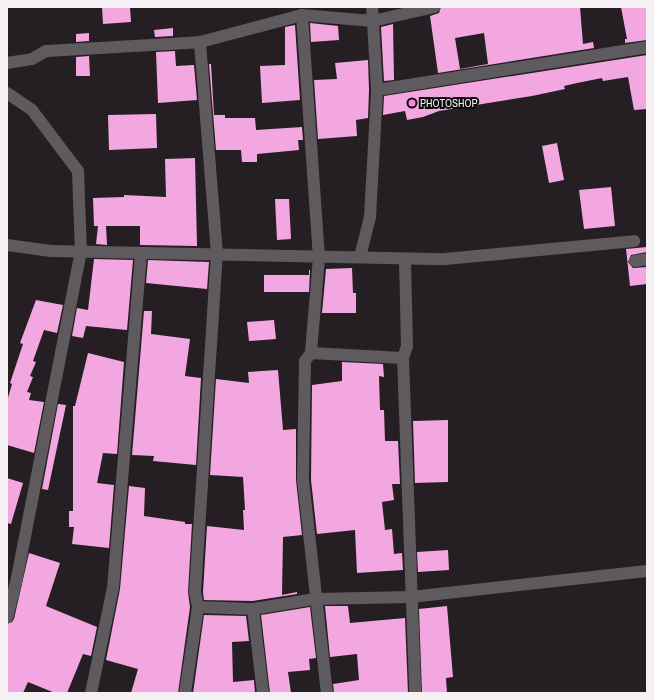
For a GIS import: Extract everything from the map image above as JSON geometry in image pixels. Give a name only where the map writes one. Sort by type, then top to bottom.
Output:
[{"type":"street","points":[[360,258],[370,217],[377,90],[372,7]]},
{"type":"street","points":[[7,63],[32,59],[46,51],[200,42],[302,15],[373,21],[434,7]]},
{"type":"street","points":[[302,15],[319,256],[311,353],[305,361],[303,480],[315,599],[327,693]]},
{"type":"street","points":[[185,693],[198,607],[195,592],[217,254],[200,42]]},
{"type":"street","points":[[377,90],[647,46]]},
{"type":"street","points":[[7,93],[32,110],[78,172],[81,251],[17,578],[7,617]]},
{"type":"street","points":[[7,245],[51,250],[141,253],[446,259],[634,241]]},
{"type":"street","points":[[91,693],[113,588],[141,253]]},
{"type":"street","points":[[406,258],[407,346],[403,358],[415,693]]},
{"type":"street","points":[[311,353],[403,358]]},
{"type":"street","points":[[198,607],[252,609],[315,599],[411,597],[647,571]]},
{"type":"street","points":[[252,609],[263,693]]},
{"type":"building","points":[[102,7],[130,7],[131,22],[103,24]]},
{"type":"building","points":[[441,7],[580,7],[583,44],[593,42],[594,48],[438,73],[430,16],[439,13]],"holes":[[[484,33],[488,64],[460,69],[455,38]]]},
{"type":"building","points":[[621,7],[647,7],[647,40],[625,43],[625,39],[627,39]]},
{"type":"building","points":[[310,23],[338,26],[339,40],[311,42]]},
{"type":"building","points":[[393,24],[394,80],[384,81],[381,27]]},
{"type":"building","points":[[295,25],[300,100],[262,103],[260,66],[285,65],[285,27]]},
{"type":"building","points":[[173,28],[173,36],[155,37],[154,30]]},
{"type":"building","points":[[89,33],[89,41],[76,42],[76,34]]},
{"type":"building","points":[[175,51],[176,66],[194,65],[197,100],[158,103],[156,52]]},
{"type":"building","points":[[647,55],[647,109],[634,110],[628,77],[603,81],[602,78],[564,86],[565,89],[532,96],[439,111],[423,117],[407,120],[405,111],[383,115],[384,96]]},
{"type":"building","points":[[89,56],[90,76],[76,76],[76,57]]},
{"type":"building","points":[[368,60],[368,118],[356,120],[357,136],[318,139],[314,80],[337,79],[335,63]]},
{"type":"building","points":[[209,64],[211,64],[214,115],[225,115],[225,118],[255,118],[256,130],[302,127],[303,140],[298,140],[299,150],[257,154],[257,162],[242,162],[241,150],[216,150]]},
{"type":"building","points":[[156,114],[157,148],[109,150],[108,115]]},
{"type":"building","points":[[557,143],[564,180],[549,183],[542,146]]},
{"type":"building","points":[[195,158],[197,246],[140,245],[140,226],[106,226],[107,245],[96,244],[98,226],[94,226],[93,198],[124,197],[124,195],[166,197],[165,159]]},
{"type":"building","points":[[611,187],[615,226],[584,229],[579,190]]},
{"type":"building","points":[[275,199],[289,199],[291,239],[277,240]]},
{"type":"building","points":[[647,247],[647,252],[631,255],[628,262],[633,268],[647,267],[647,284],[630,286],[626,249]]},
{"type":"building","points":[[94,259],[133,260],[127,330],[86,326],[83,338],[72,336],[77,308],[88,310]]},
{"type":"building","points":[[148,260],[209,262],[207,289],[146,283]]},
{"type":"building","points":[[352,268],[353,293],[356,293],[356,313],[322,313],[326,269]]},
{"type":"building","points":[[310,270],[309,292],[264,292],[264,275],[309,275]]},
{"type":"building","points":[[36,300],[63,305],[57,333],[44,330],[33,361],[36,362],[30,376],[33,377],[27,392],[31,393],[29,400],[44,402],[34,453],[7,445],[7,401],[12,384],[10,383],[23,344],[20,343]]},
{"type":"building","points":[[144,311],[152,311],[151,334],[190,339],[185,376],[201,378],[196,465],[153,461],[154,456],[132,455]]},
{"type":"building","points":[[274,320],[276,339],[249,341],[247,322]]},
{"type":"building","points":[[88,353],[124,362],[117,454],[103,453],[97,483],[114,485],[109,548],[72,544],[74,527],[69,527],[69,511],[73,511],[73,406],[75,406]]},
{"type":"building","points":[[342,362],[383,364],[384,377],[379,376],[380,410],[384,410],[385,441],[398,441],[400,484],[392,484],[394,500],[382,502],[385,530],[392,529],[394,554],[402,553],[403,570],[357,573],[355,530],[317,534],[311,480],[312,385],[342,381]]},
{"type":"building","points":[[278,370],[283,430],[296,429],[296,480],[302,535],[283,537],[282,595],[297,592],[297,594],[253,601],[204,600],[203,592],[207,526],[244,530],[243,510],[245,510],[243,477],[210,475],[216,379],[249,383],[248,372]]},
{"type":"building","points":[[58,404],[66,405],[48,490],[42,489]]},
{"type":"building","points":[[448,420],[448,482],[415,483],[413,421]]},
{"type":"building","points":[[7,478],[23,483],[11,524],[7,523]]},
{"type":"building","points":[[129,486],[145,488],[144,516],[192,524],[188,592],[190,607],[178,693],[131,693],[138,669],[106,660],[120,589]]},
{"type":"building","points":[[448,550],[449,570],[418,572],[417,552]]},
{"type":"building","points":[[29,553],[60,563],[46,606],[97,627],[91,656],[83,654],[67,693],[55,693],[28,682],[23,693],[7,693],[7,624],[12,622],[14,619]]},
{"type":"building","points":[[325,606],[348,606],[350,623],[405,618],[408,693],[334,693],[333,684],[359,680],[357,654],[330,657]]},
{"type":"building","points":[[447,606],[453,677],[446,678],[447,693],[422,693],[419,609]]},
{"type":"building","points":[[310,607],[316,658],[309,659],[310,670],[288,672],[291,693],[270,693],[261,615]]},
{"type":"building","points":[[204,615],[246,616],[249,641],[232,642],[233,682],[254,680],[255,693],[193,693]]},
{"type":"place","name":"PHOTOSHOP","points":[[412,103]]}]
